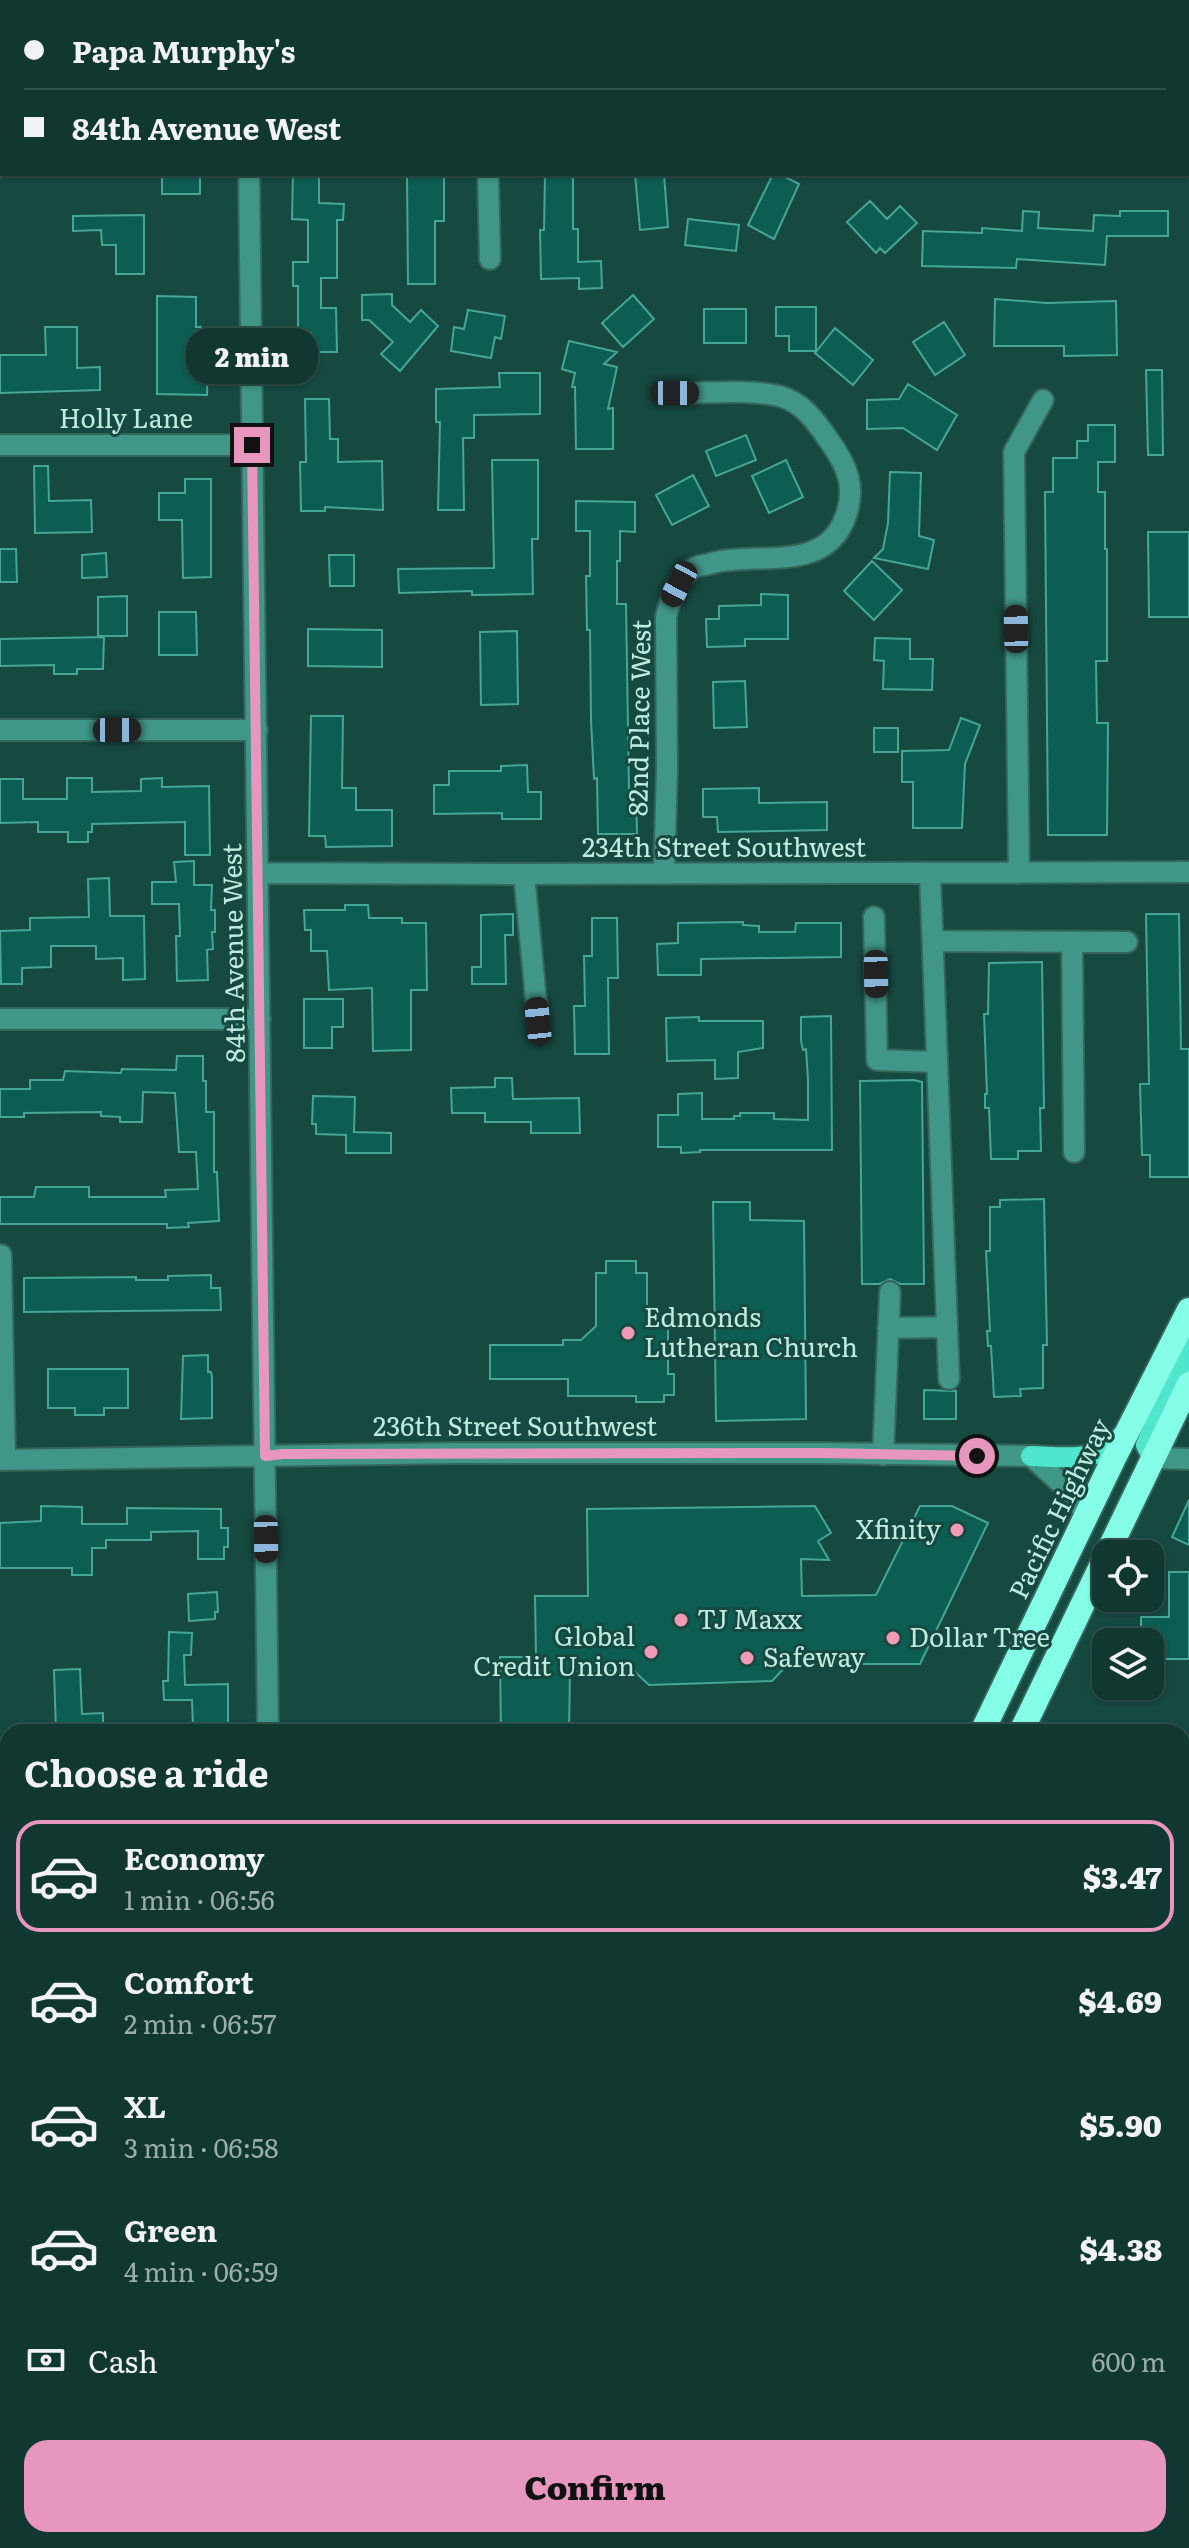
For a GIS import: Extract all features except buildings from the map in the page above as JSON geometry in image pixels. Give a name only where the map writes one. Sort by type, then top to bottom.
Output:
[{"type":"highway","name":"Pacific Highway","points":[[986,1724],[1189,1310]]},
{"type":"highway","points":[[1025,1724],[1153,1458],[1187,1396]]},
{"type":"main road","points":[[1153,1458],[1146,1445],[1189,1347]]},
{"type":"main road","points":[[1031,1456],[1096,1455],[1111,1448],[1131,1427]]},
{"type":"street","name":"84th Avenue West","points":[[249,176],[268,1724]]},
{"type":"street","points":[[488,176],[490,259]]},
{"type":"street","name":"82nd Place West","points":[[664,874],[666,617],[670,600],[692,569],[723,560],[789,558],[811,553],[828,543],[841,530],[851,503],[851,483],[845,463],[806,411],[793,400],[760,393],[675,393]]},
{"type":"street","points":[[1019,873],[1014,452],[1043,400]]},
{"type":"street","name":"Holly Lane","points":[[0,445],[252,445]]},
{"type":"street","points":[[0,730],[257,730]]},
{"type":"street","name":"234th Street Southwest","points":[[259,873],[1189,872]]},
{"type":"street","points":[[930,873],[949,1379]]},
{"type":"street","points":[[524,874],[538,1021]]},
{"type":"street","points":[[874,917],[877,1060],[937,1062]]},
{"type":"street","points":[[933,941],[1127,942]]},
{"type":"street","points":[[1072,942],[1074,1152]]},
{"type":"street","points":[[0,1019],[260,1019]]},
{"type":"street","points":[[1,1255],[2,1460]]},
{"type":"street","points":[[883,1455],[890,1292]]},
{"type":"street","points":[[888,1328],[946,1327]]},
{"type":"street","name":"236th Street Southwest","points":[[2,1460],[456,1453],[1031,1456]]},
{"type":"street","points":[[1031,1456],[1075,1496],[1086,1516]]},
{"type":"street","points":[[1153,1458],[1189,1459]]},
{"type":"place","name":"Edmonds Lutheran Church","points":[[628,1333]]},
{"type":"place","name":"Xfinity","points":[[957,1530]]},
{"type":"place","name":"TJ Maxx","points":[[681,1620]]},
{"type":"place","name":"Dollar Tree","points":[[893,1638]]},
{"type":"place","name":"Global Credit Union","points":[[651,1652]]},
{"type":"place","name":"Safeway","points":[[747,1658]]},
{"type":"route","points":[[252,445],[265,1456],[632,1452],[977,1456]]}]
